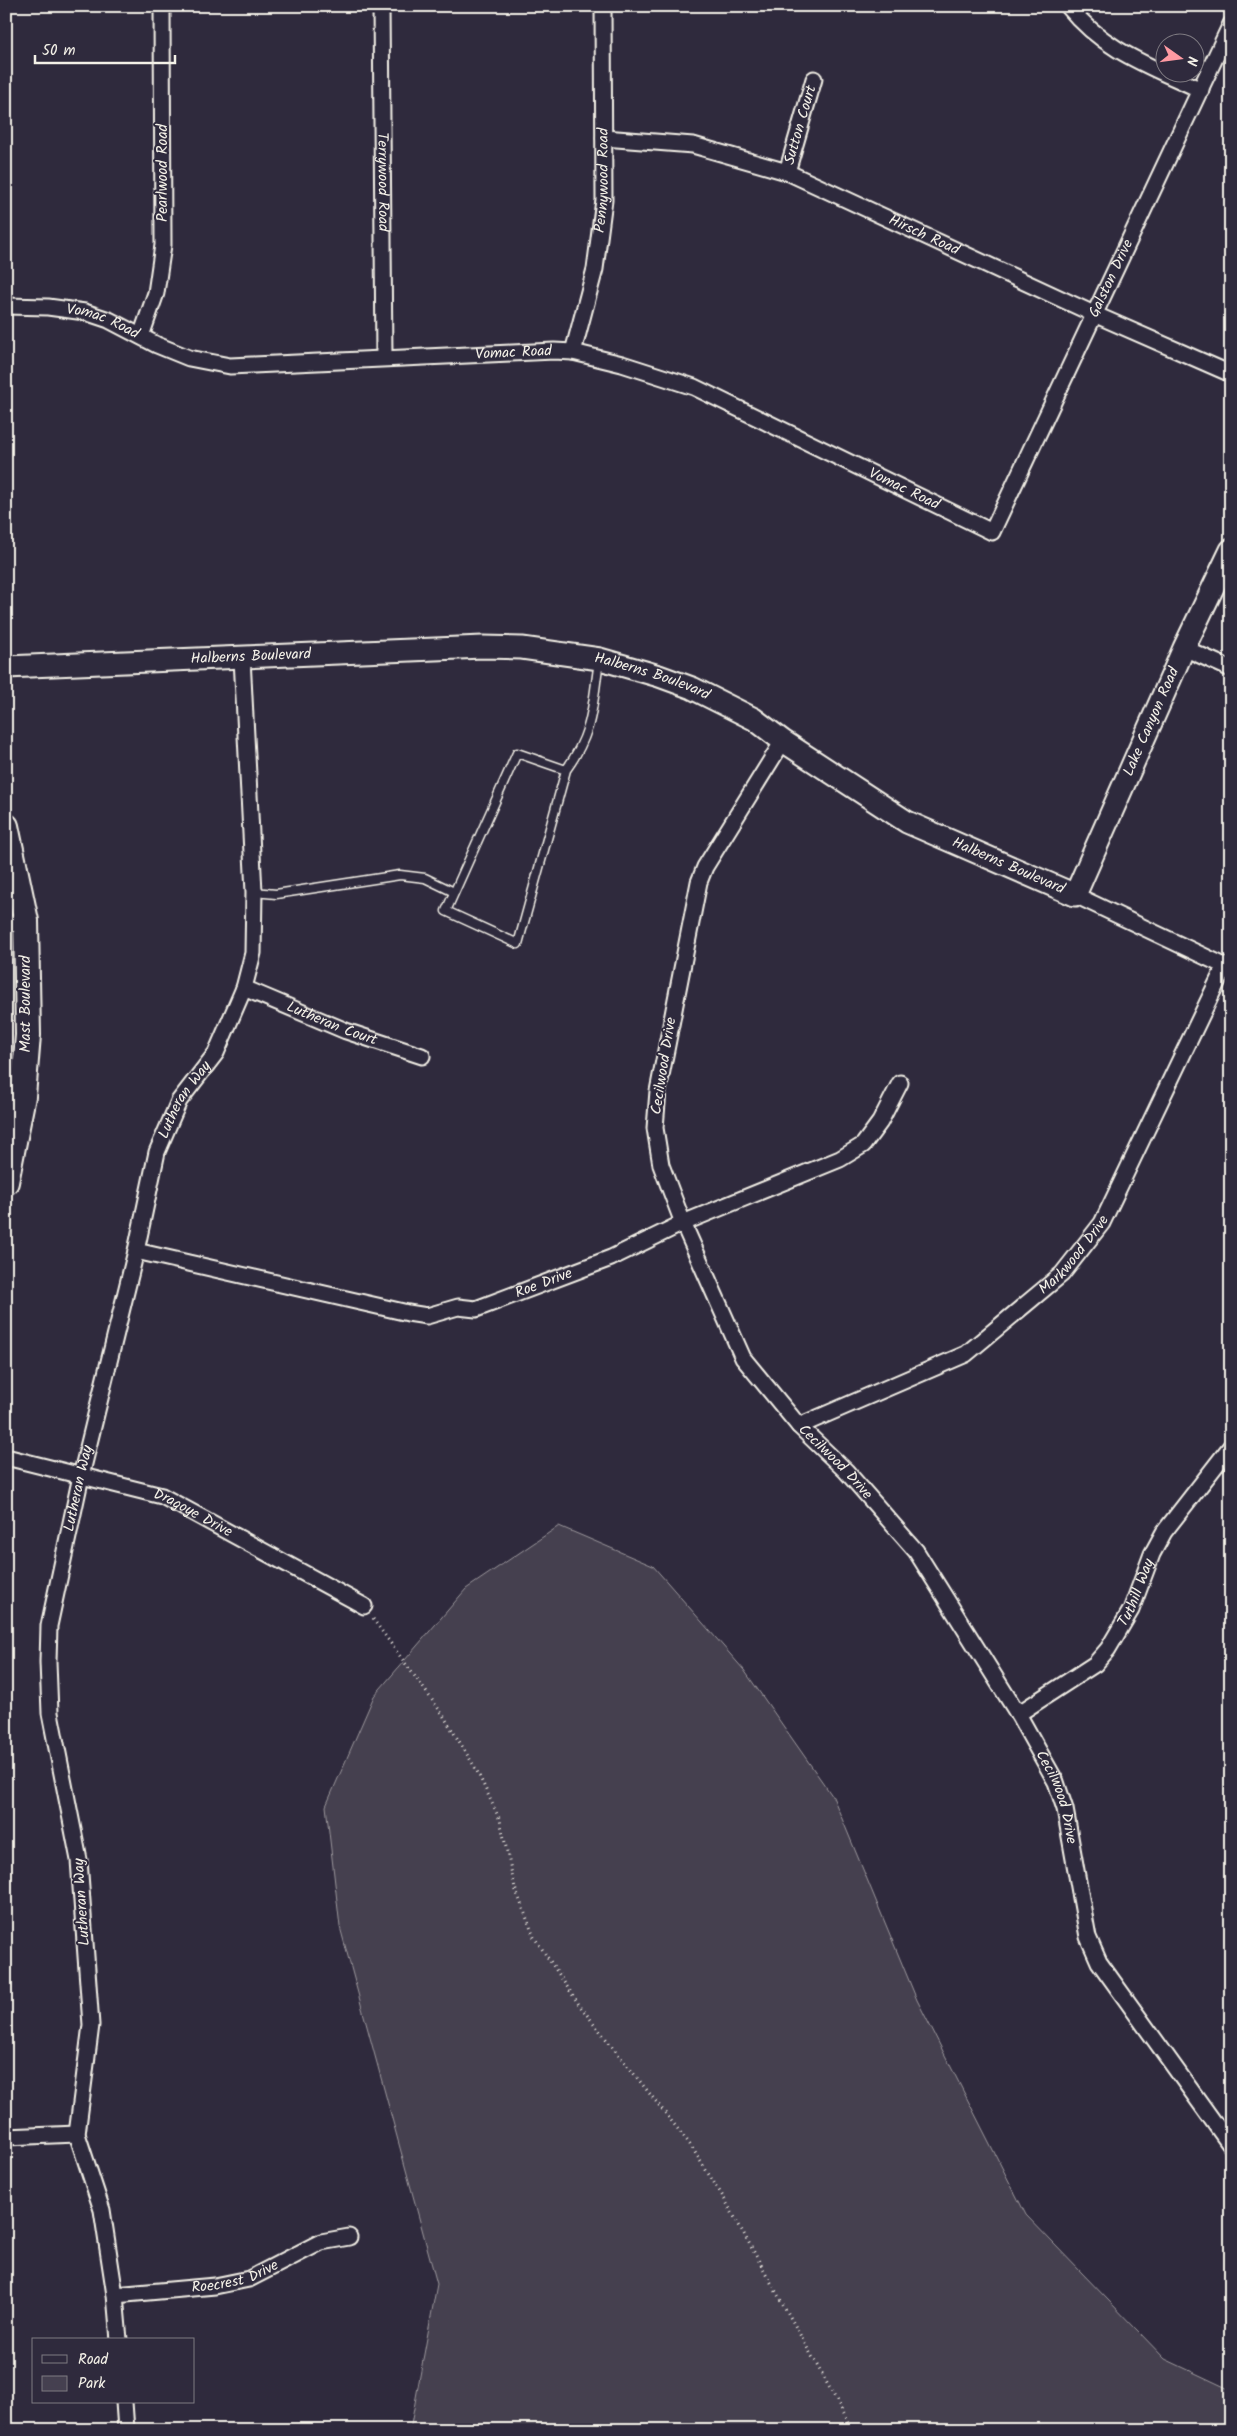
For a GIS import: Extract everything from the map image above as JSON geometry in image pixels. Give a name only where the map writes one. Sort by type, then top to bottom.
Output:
[{"type":"main road","name":"Mast Boulevard","points":[[6,826],[27,1044],[23,1096],[6,1182]]},
{"type":"street","name":"Pearlwood Road","points":[[142,336],[156,293],[163,244],[162,6]]},
{"type":"street","name":"Terrywood Road","points":[[381,6],[384,357]]},
{"type":"street","name":"Pennywood Road","points":[[573,352],[595,269],[604,200],[603,6]]},
{"type":"street","points":[[1068,6],[1091,32],[1110,46],[1201,90]]},
{"type":"street","name":"Galston Drive","points":[[992,532],[1096,315],[1231,24]]},
{"type":"street","name":"Sutton Court","points":[[787,172],[814,79]]},
{"type":"street","name":"Hirsch Road","points":[[604,138],[693,145],[787,172],[1096,315],[1231,374]]},
{"type":"street","name":"Vomac Road","points":[[6,306],[48,307],[85,312],[109,320],[189,358],[230,366],[384,357],[544,351],[573,352],[646,370],[694,387],[992,532]]},
{"type":"street","name":"Lake Canyon Road","points":[[1075,895],[1184,648],[1231,550]]},
{"type":"street","name":"Halberns Boulevard","points":[[6,667],[483,647],[522,648],[600,660],[659,676],[699,692],[754,719],[783,741],[908,822],[1075,895],[1228,967]]},
{"type":"street","points":[[1184,648],[1231,669]]},
{"type":"street","name":"Lutheran Way","points":[[118,2338],[115,2295],[102,2210],[78,2134],[91,2018],[79,1860],[50,1713],[48,1662],[52,1606],[81,1476],[136,1251],[157,1152],[179,1102],[216,1053],[244,988],[253,953],[254,892],[242,658]]},
{"type":"street","name":"Cecilwood Drive","points":[[783,741],[705,867],[693,908],[658,1091],[655,1128],[661,1165],[683,1223],[743,1358],[799,1426],[846,1471],[916,1551],[1018,1714],[1056,1782],[1065,1809],[1088,1937],[1099,1962],[1231,2146]]},
{"type":"street","name":"Markwood Drive","points":[[799,1426],[966,1354],[1062,1274],[1102,1223],[1228,967]]},
{"type":"street","name":"Lutheran Court","points":[[244,988],[346,1031],[422,1056]]},
{"type":"street","name":"Roe Drive","points":[[136,1251],[427,1316],[458,1308],[476,1309],[611,1258],[683,1223],[840,1159],[863,1145],[880,1122],[900,1083]]},
{"type":"street","name":"Tuthill Way","points":[[1018,1714],[1095,1664],[1108,1649],[1132,1610],[1152,1554],[1164,1532],[1231,1446]]},
{"type":"street","name":"Dragoye Drive","points":[[6,1457],[162,1496],[364,1606]]},
{"type":"street","points":[[6,2137],[78,2134]]},
{"type":"street","name":"Roecrest Drive","points":[[115,2295],[215,2286],[249,2279],[321,2242],[349,2237]]},
{"type":"street","points":[[124,2404],[126,2430]]},
{"type":"lane","points":[[566,770],[517,753],[446,910],[518,944],[566,770],[581,749],[590,724],[600,660]]},
{"type":"lane","points":[[254,892],[276,894],[400,875],[425,878],[454,892]]},
{"type":"path","points":[[364,1606],[443,1714],[476,1769],[500,1820],[516,1888],[534,1937],[580,2006],[690,2143],[725,2200],[853,2430]]},
{"type":"green space","points":[[559,1526],[653,1566],[744,1670],[833,1797],[917,2000],[1026,2215],[1165,2359],[1231,2390],[1231,2430],[410,2430],[437,2284],[340,1927],[326,1806],[374,1696],[466,1589]]}]
